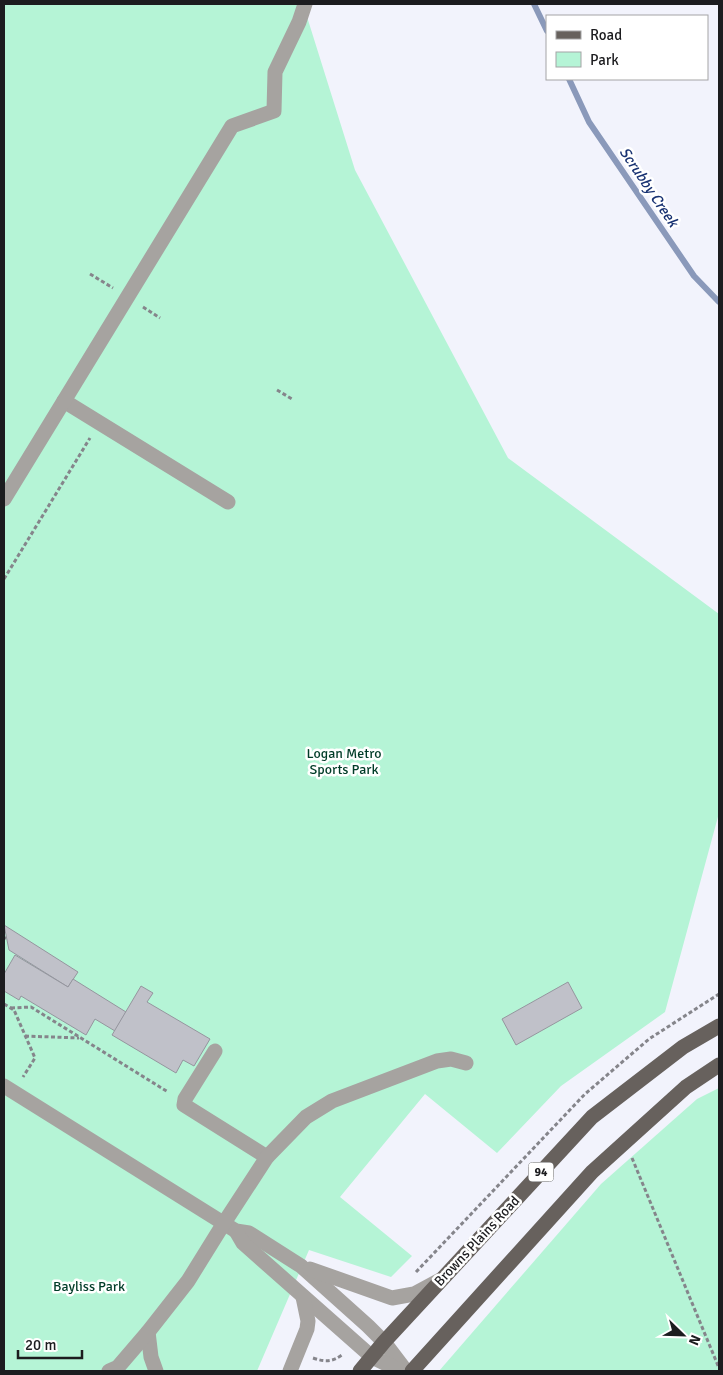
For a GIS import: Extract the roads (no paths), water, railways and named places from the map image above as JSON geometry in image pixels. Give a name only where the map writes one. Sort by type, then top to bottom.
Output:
[{"type":"main road","name":"Browns Plains Road","points":[[360,1371],[384,1342],[592,1117],[683,1047],[719,1026]]},
{"type":"main road","points":[[412,1371],[592,1172],[686,1087],[719,1065]]},
{"type":"street","points":[[4,499],[232,126],[274,111],[275,72],[299,22],[304,4]]},
{"type":"street","points":[[64,401],[228,502]]},
{"type":"street","points":[[215,1050],[185,1099],[184,1105],[267,1157]]},
{"type":"street","points":[[109,1371],[118,1367],[148,1332],[230,1227],[267,1157],[306,1117],[332,1101],[437,1061],[451,1059],[466,1063]]},
{"type":"street","points":[[4,1086],[230,1227],[250,1233],[301,1266],[384,1342],[406,1371]]},
{"type":"street","points":[[230,1227],[243,1243],[354,1342],[372,1357],[401,1371]]},
{"type":"street","points":[[301,1266],[392,1298],[414,1294],[442,1280]]},
{"type":"street","points":[[290,1371],[308,1321],[303,1297]]},
{"type":"street","points":[[148,1332],[156,1371]]},
{"type":"waterway","name":"Scrubby Creek","points":[[534,4],[546,29]]},
{"type":"waterway","name":"Scrubby Creek","points":[[569,80],[589,122],[694,276],[719,302]]},
{"type":"park label","name":"Logan Metro Sports Park","points":[[344,762]]},
{"type":"park label","name":"Bayliss Park","points":[[89,1286]]}]
